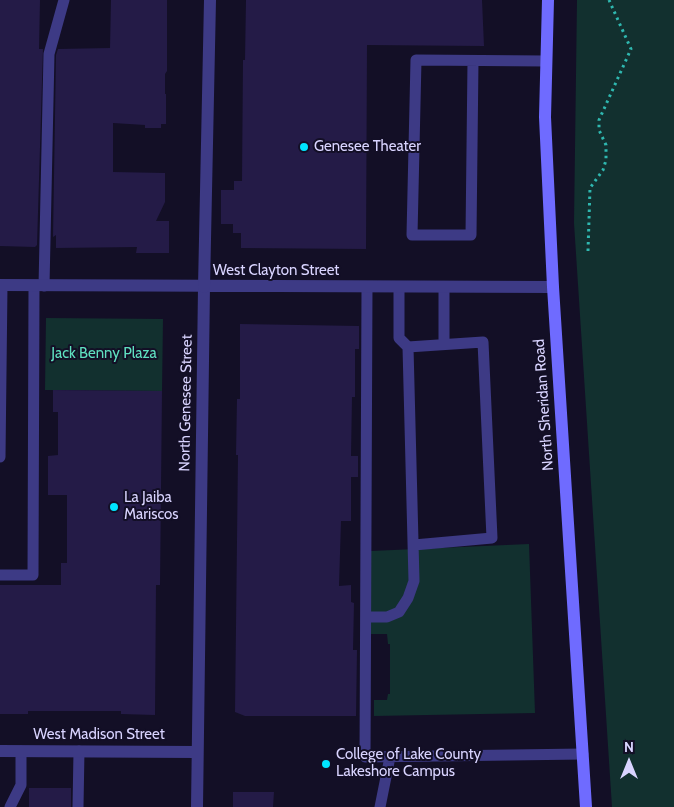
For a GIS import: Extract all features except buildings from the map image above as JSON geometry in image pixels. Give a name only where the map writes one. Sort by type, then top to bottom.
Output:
[{"type":"main road","name":"North Sheridan Road","points":[[548,0],[545,117],[553,287],[586,807]]},
{"type":"street","name":"North Genesee Street","points":[[196,807],[210,0]]},
{"type":"street","name":"West Clayton Street","points":[[1,286],[553,287]]},
{"type":"street","name":"West Madison Street","points":[[0,751],[198,752]]},
{"type":"lane","points":[[0,575],[34,575],[39,286],[49,54],[64,0]]},
{"type":"lane","points":[[474,61],[471,235],[412,235],[416,60],[546,61]]},
{"type":"lane","points":[[0,457],[1,286]]},
{"type":"lane","points":[[367,287],[365,757],[583,754]]},
{"type":"lane","points":[[366,617],[387,617],[399,612],[408,598],[414,581],[408,347],[399,338],[399,287]]},
{"type":"lane","points":[[444,287],[444,344]]},
{"type":"lane","points":[[408,347],[483,342],[492,538],[414,545]]},
{"type":"lane","points":[[10,807],[21,785],[21,751]]},
{"type":"lane","points":[[78,807],[79,751]]},
{"type":"lane","points":[[380,807],[390,758]]},
{"type":"path","points":[[588,251],[590,188],[603,170],[606,160],[606,145],[599,130],[599,120],[631,49],[608,0]]},
{"type":"green space","points":[[577,0],[674,0],[674,807],[612,807],[574,223]]},
{"type":"green space","name":"Jack Benny Plaza","points":[[46,318],[163,319],[162,391],[45,390]]},
{"type":"green space","points":[[529,544],[535,713],[374,716],[374,700],[387,700],[388,694],[390,694],[390,644],[388,644],[387,634],[368,634],[371,551]]},
{"type":"place","name":"Genesee Theater","points":[[304,147]]},
{"type":"place","name":"La Jaiba Mariscos","points":[[114,507]]},
{"type":"place","name":"College of Lake County Lakeshore Campus","points":[[326,764]]}]
